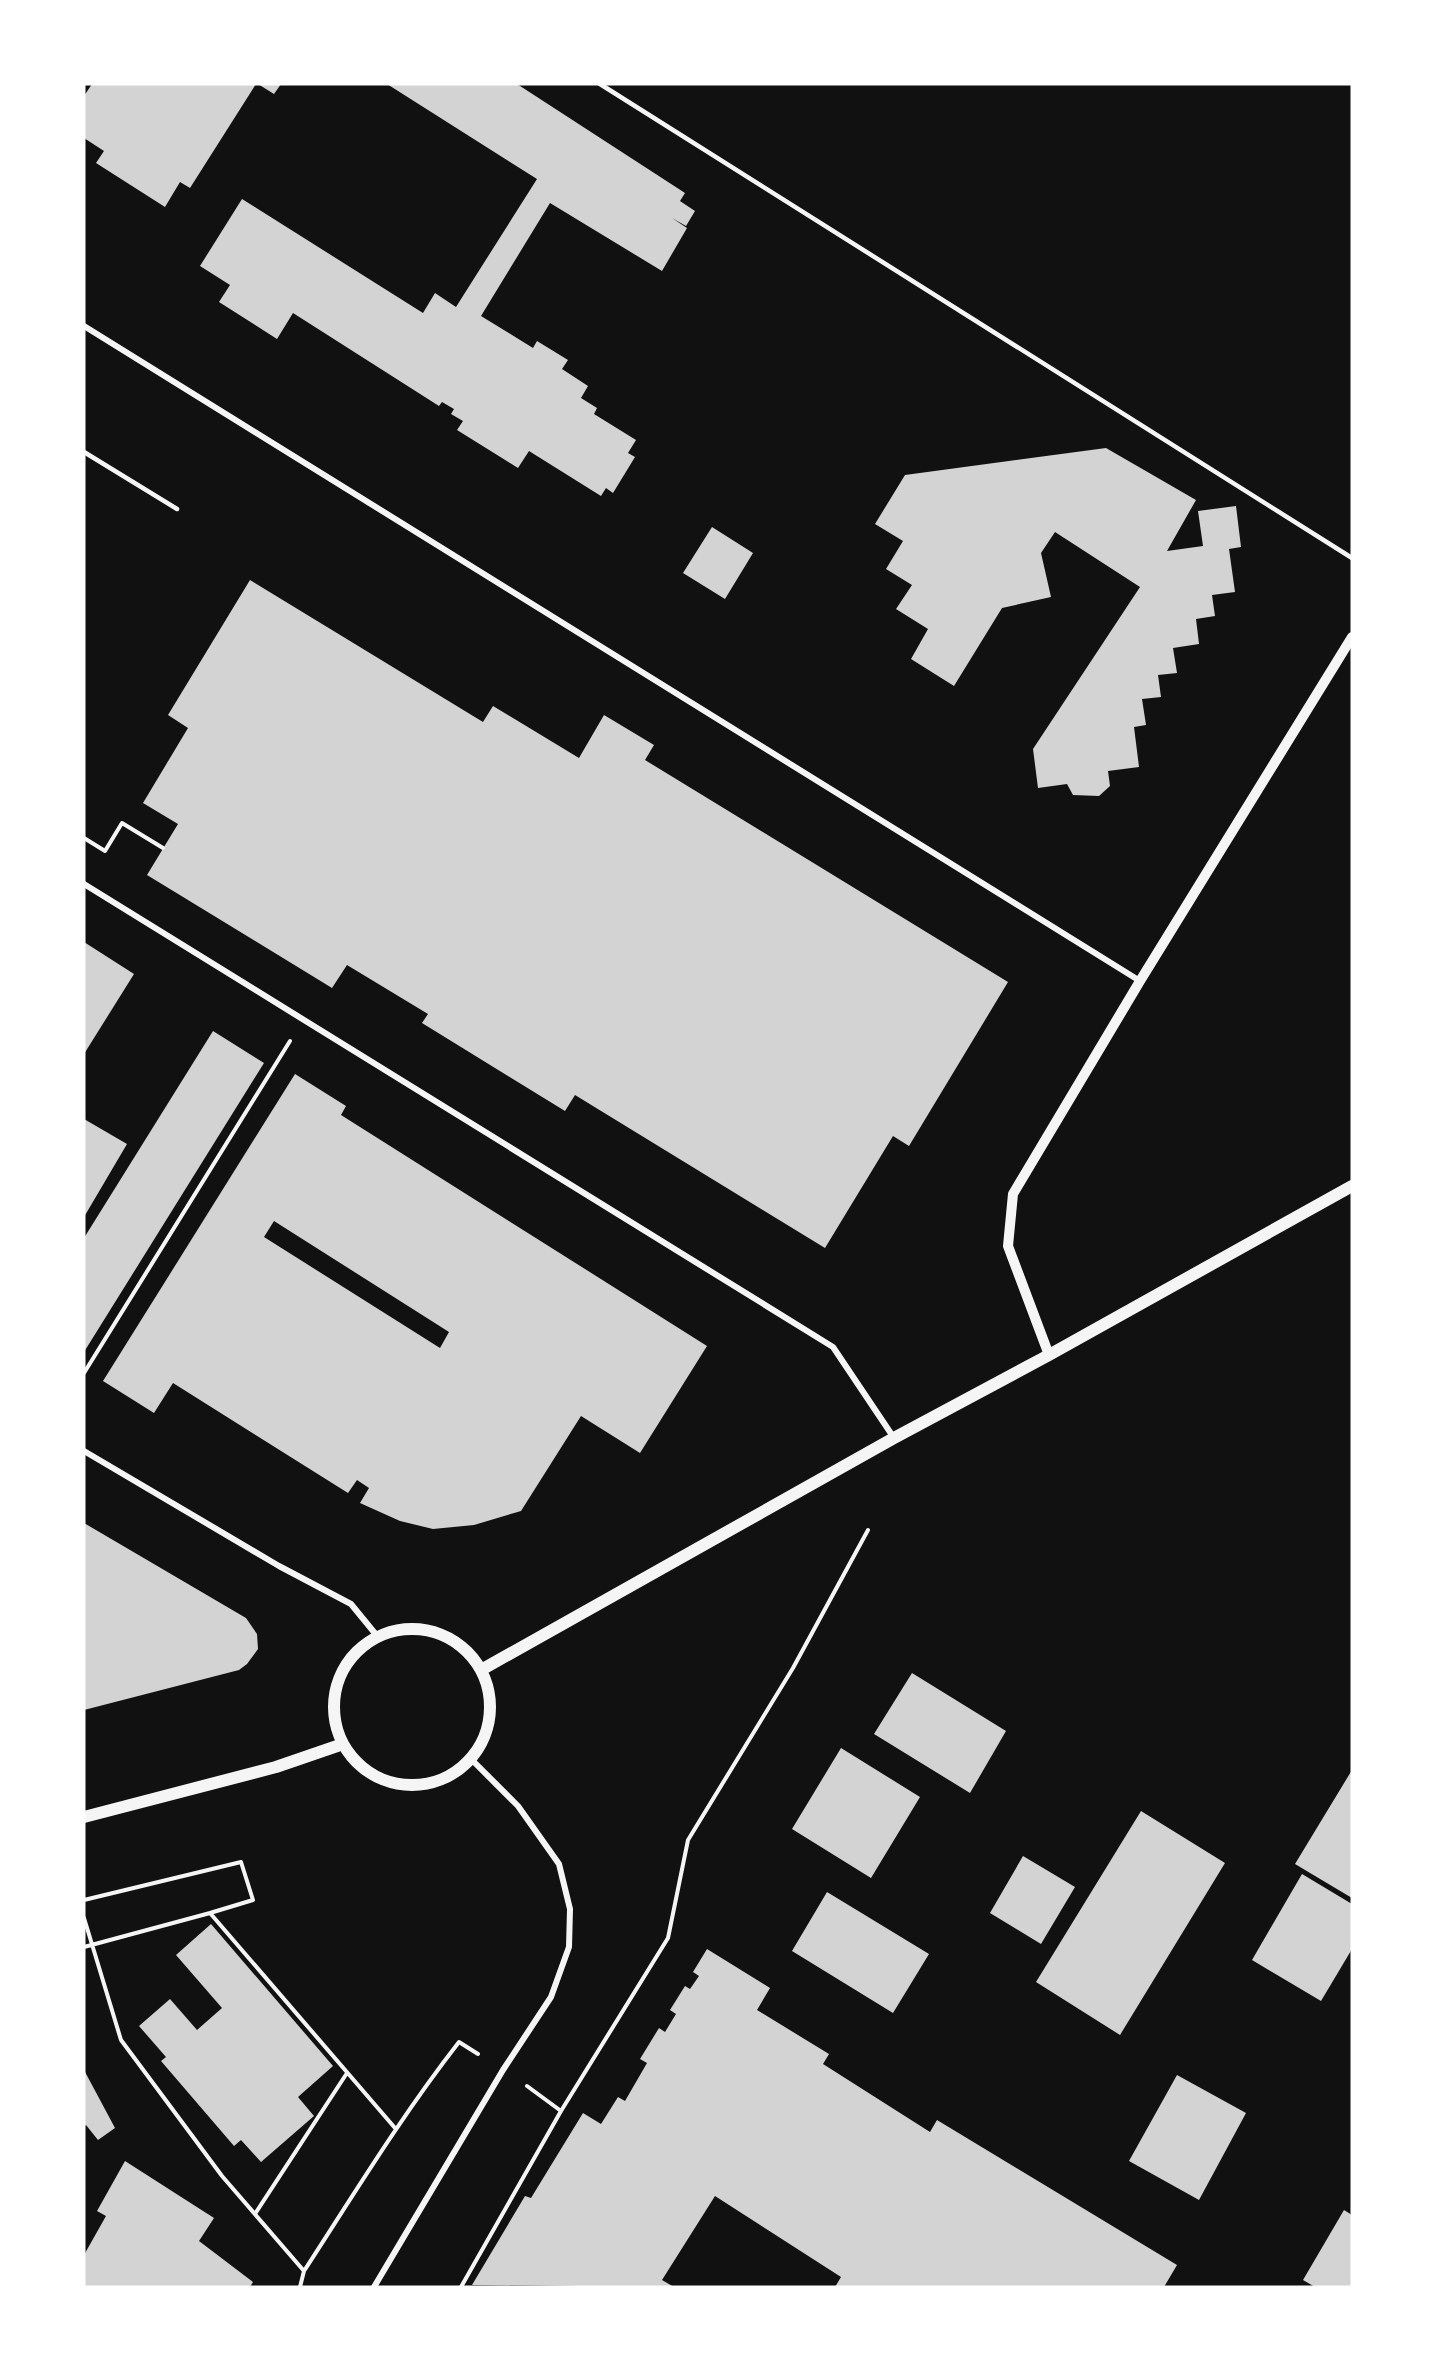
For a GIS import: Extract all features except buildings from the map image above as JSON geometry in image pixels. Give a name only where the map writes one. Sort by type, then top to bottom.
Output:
[{"type":"main road","points":[[481,1670],[894,1438],[1049,1355],[1352,1186]]},
{"type":"main road","points":[[425,1629],[448,1637],[467,1651],[481,1670],[489,1693],[490,1716],[484,1739],[471,1759],[452,1775],[428,1784],[403,1785],[380,1778],[359,1764],[344,1744],[336,1720],[335,1695],[343,1671],[358,1651],[378,1637],[401,1630],[425,1629]]},
{"type":"main road","points":[[84,1817],[276,1767],[344,1744]]},
{"type":"street","points":[[84,326],[1140,981]]},
{"type":"street","points":[[1049,1355],[1008,1246],[1013,1194],[1140,981],[1352,637]]},
{"type":"street","points":[[84,884],[833,1347],[894,1438]]},
{"type":"street","points":[[84,1451],[279,1566],[351,1604],[378,1637]]},
{"type":"street","points":[[374,2287],[503,2070],[551,1997],[569,1947],[570,1909],[559,1864],[518,1806],[471,1759]]},
{"type":"lane","points":[[600,84],[1352,558]]},
{"type":"lane","points":[[84,452],[177,509]]},
{"type":"path","points":[[84,838],[105,851],[122,823],[163,848]]},
{"type":"path","points":[[84,1373],[303,1020]]},
{"type":"path","points":[[461,2287],[561,2111],[668,1938],[688,1840],[793,1668],[868,1530]]},
{"type":"path","points":[[84,1900],[241,1862],[253,1900],[84,1947]]},
{"type":"path","points":[[210,1913],[395,2128]]},
{"type":"path","points":[[84,1918],[121,2040],[222,2176],[304,2271]]},
{"type":"path","points":[[300,2287],[304,2271],[395,2128],[459,2042],[478,2054]]},
{"type":"path","points":[[255,2214],[347,2073]]},
{"type":"path","points":[[527,2086],[561,2111]]}]
